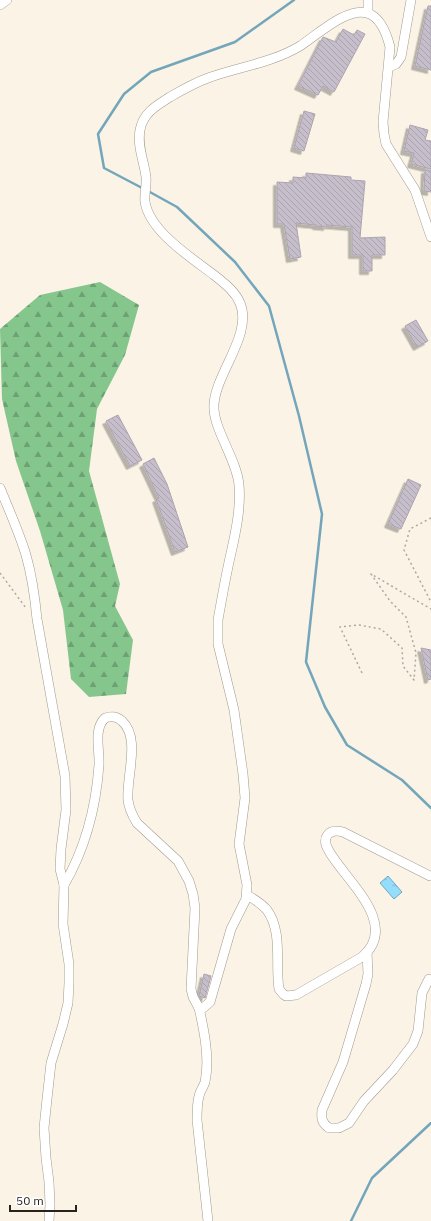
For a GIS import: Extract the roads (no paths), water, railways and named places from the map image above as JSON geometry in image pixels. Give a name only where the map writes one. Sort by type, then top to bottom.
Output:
[{"type":"street","points":[[0,5],[7,0]]},
{"type":"street","points":[[368,0],[368,13]]},
{"type":"street","points":[[389,67],[396,64],[402,57],[411,0]]},
{"type":"street","points":[[199,1008],[207,1006],[212,997],[231,929],[247,894],[247,879],[240,844],[245,798],[238,730],[218,644],[218,620],[235,534],[239,484],[236,470],[219,428],[214,409],[216,393],[243,321],[240,303],[234,293],[224,283],[174,245],[157,227],[145,202],[146,188],[139,137],[142,121],[146,114],[154,107],[190,85],[287,53],[345,16],[356,13],[368,13],[383,26],[390,47],[383,122],[386,144],[415,190],[431,237]]},
{"type":"street","points":[[0,488],[17,528],[26,556],[65,776],[66,810],[60,869],[64,885],[63,924],[70,982],[68,1003],[51,1062],[46,1099],[44,1128],[50,1205],[49,1221]]},
{"type":"street","points":[[64,885],[75,866],[88,828],[98,781],[98,734],[100,726],[105,718],[116,717],[125,724],[131,739],[132,747],[128,798],[132,815],[137,823],[178,861],[189,880],[193,894],[194,908],[191,990],[199,1008],[203,1027],[206,1057],[205,1082],[199,1095],[196,1108],[208,1221]]},
{"type":"street","points":[[429,979],[422,993],[418,1031],[413,1044],[393,1070],[364,1101],[348,1123],[339,1128],[329,1128],[322,1122],[322,1110],[343,1062],[366,984],[368,969],[367,952],[375,930],[374,919],[369,908],[328,850],[325,839],[327,835],[335,831],[343,832],[430,876]]},
{"type":"street","points":[[247,894],[266,909],[271,917],[276,936],[279,989],[282,994],[286,996],[296,995],[350,964],[367,952]]},
{"type":"water","points":[[388,876],[402,892],[394,899],[380,883]]},
{"type":"waterway","points":[[144,189],[104,168],[98,134],[124,94],[151,72],[235,42],[294,0]]},
{"type":"waterway","points":[[148,191],[177,207],[235,262],[269,306],[299,416],[322,514],[306,662],[325,707],[347,745],[402,780],[431,808]]},
{"type":"waterway","points":[[351,1221],[372,1178],[431,1123]]}]
